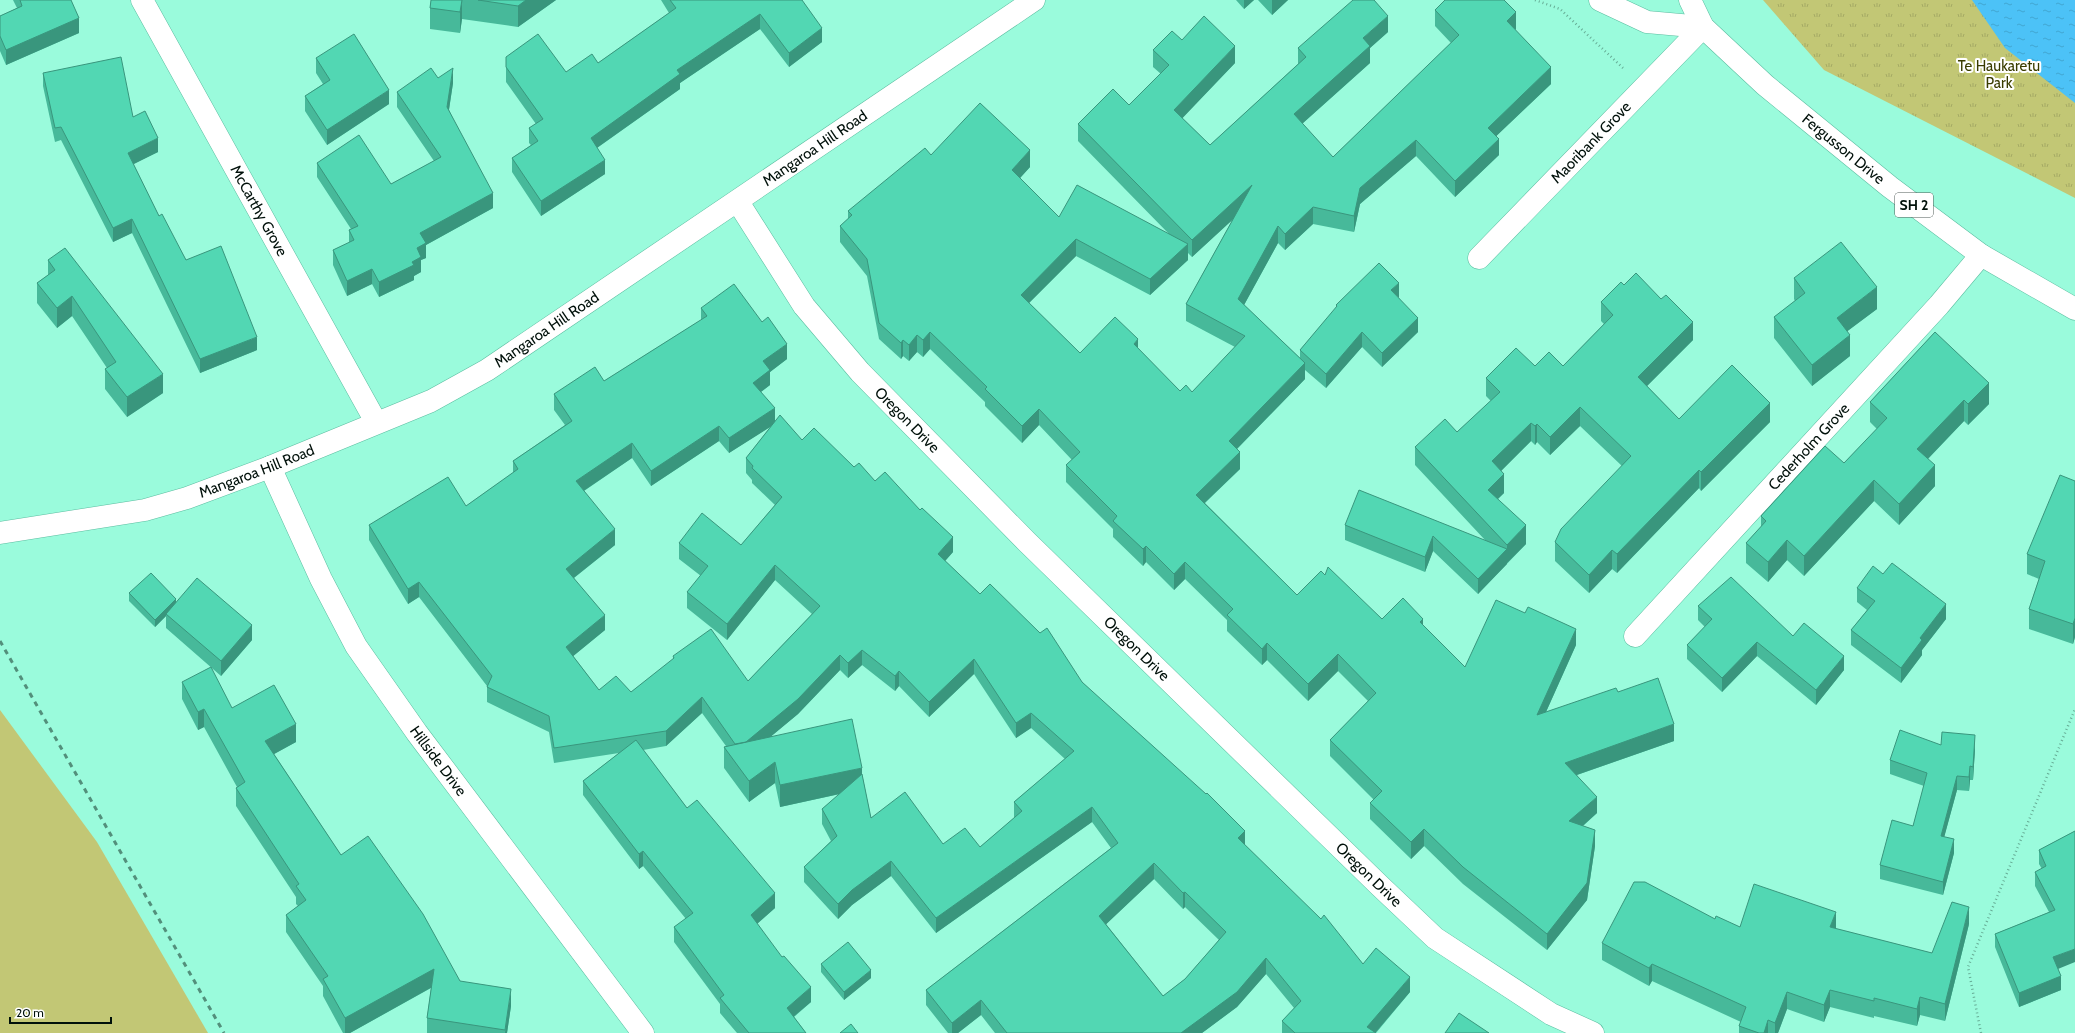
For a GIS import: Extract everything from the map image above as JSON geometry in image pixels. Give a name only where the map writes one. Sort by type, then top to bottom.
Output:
[{"type":"main road","name":"McCarthy Grove","points":[[142,0],[376,422]]},
{"type":"main road","name":"Mangaroa Hill Road","points":[[0,534],[145,510],[188,498],[270,467],[376,422],[431,401],[487,370],[738,202],[1034,0]]},
{"type":"main road","points":[[1600,0],[1647,22],[1703,26]]},
{"type":"main road","points":[[1626,0],[1647,22]]},
{"type":"main road","name":"Fergusson Drive","points":[[1690,0],[1703,26],[1771,89],[1890,187],[1981,255],[2075,309]]},
{"type":"main road","name":"Maoribank Grove","points":[[1479,258],[1703,26]]},
{"type":"main road","name":"Oregon Drive","points":[[738,202],[804,306],[860,372],[1027,542],[1380,886],[1435,938],[1551,1014],[1593,1033]]},
{"type":"main road","name":"Cederholm Grove","points":[[1635,636],[1939,305],[1981,255]]},
{"type":"main road","name":"Hillside Drive","points":[[270,467],[321,579],[356,646],[417,733],[643,1033]]},
{"type":"path","points":[[1535,0],[1560,9],[1644,87]]},
{"type":"path","points":[[1981,1033],[1968,967],[2075,709]]},
{"type":"green space","name":"Te Haukaretu Park","points":[[1763,0],[2075,0],[2075,198],[1824,70]]},
{"type":"green space","points":[[0,710],[97,842],[208,1033],[0,1033]]},
{"type":"water","points":[[1972,0],[2075,0],[2075,103],[2005,48]]},
{"type":"building","points":[[20,0],[71,0],[79,18],[6,50],[0,36],[0,16],[22,6]]},
{"type":"building","points":[[431,0],[462,0],[460,12],[430,8]]},
{"type":"building","points":[[478,0],[526,0],[518,6]]},
{"type":"building","points":[[670,0],[802,0],[822,28],[789,53],[760,14],[677,70],[680,74],[591,138],[605,160],[541,201],[512,158],[538,141],[529,128],[543,119],[506,67],[506,57],[538,34],[566,72],[592,54],[598,63],[676,8]]},
{"type":"building","points":[[1353,0],[1374,0],[1388,16],[1363,38],[1370,46],[1294,114],[1333,157],[1459,35],[1435,10],[1445,0],[1504,0],[1516,12],[1507,21],[1551,67],[1488,128],[1499,139],[1455,181],[1416,140],[1360,188],[1354,216],[1313,207],[1285,234],[1278,226],[1238,299],[1305,363],[1229,441],[1240,452],[1196,495],[1297,595],[1321,571],[1325,575],[1328,567],[1382,619],[1403,598],[1423,619],[1420,622],[1465,667],[1496,600],[1525,613],[1528,607],[1576,629],[1537,715],[1616,688],[1618,692],[1658,678],[1674,724],[1565,763],[1597,797],[1569,821],[1595,830],[1587,883],[1547,934],[1463,867],[1424,829],[1411,842],[1370,803],[1382,791],[1330,740],[1376,693],[1338,654],[1308,684],[1267,643],[1262,649],[1227,615],[1233,609],[1185,562],[1174,574],[1146,546],[1143,549],[1113,521],[1117,516],[1066,465],[1080,452],[1039,409],[1022,426],[985,389],[987,387],[930,332],[923,340],[917,335],[909,345],[903,340],[901,343],[879,323],[867,259],[840,226],[852,215],[848,211],[925,148],[931,155],[980,103],[1030,150],[1012,170],[1059,217],[1077,185],[1188,244],[1150,279],[1076,239],[1021,295],[1080,353],[1115,317],[1138,339],[1134,344],[1180,391],[1186,385],[1192,392],[1245,336],[1186,304],[1252,185],[1192,240],[1078,124],[1113,89],[1129,105],[1169,65],[1153,50],[1172,31],[1182,40],[1204,16],[1235,46],[1174,110],[1210,145],[1306,57],[1298,48]]},
{"type":"building","points":[[354,34],[389,90],[327,130],[305,96],[330,80],[316,58]]},
{"type":"building","points":[[121,57],[133,117],[145,111],[158,138],[128,153],[159,216],[162,214],[186,260],[221,246],[257,337],[200,359],[132,219],[113,228],[61,127],[55,128],[43,73]]},
{"type":"building","points":[[431,68],[438,78],[453,68],[447,107],[493,193],[420,233],[426,243],[417,248],[421,257],[412,262],[414,265],[379,282],[372,269],[347,281],[333,250],[354,240],[349,230],[358,226],[317,163],[359,135],[391,184],[441,157],[397,92]]},
{"type":"building","points":[[1841,242],[1877,287],[1837,318],[1850,335],[1812,365],[1774,317],[1805,293],[1794,278]]},
{"type":"building","points":[[65,248],[163,374],[127,397],[105,369],[116,362],[72,296],[57,308],[37,283],[55,270],[48,260]]},
{"type":"building","points":[[1379,263],[1399,283],[1391,290],[1418,318],[1382,353],[1362,332],[1326,374],[1300,350],[1337,306],[1336,305]]},
{"type":"building","points":[[1636,273],[1661,299],[1666,295],[1693,322],[1638,377],[1679,419],[1732,365],[1770,403],[1701,472],[1699,470],[1617,554],[1612,550],[1589,575],[1555,542],[1561,529],[1631,456],[1580,407],[1550,437],[1537,424],[1535,426],[1531,423],[1492,461],[1504,474],[1488,490],[1526,525],[1507,545],[1415,447],[1445,419],[1457,432],[1500,392],[1486,378],[1516,348],[1535,366],[1549,352],[1563,366],[1613,315],[1601,302],[1621,282],[1624,285]]},
{"type":"building","points":[[734,284],[762,322],[768,317],[787,344],[763,361],[770,370],[753,383],[775,408],[729,438],[719,426],[651,471],[632,443],[576,481],[615,529],[566,569],[605,615],[566,647],[599,690],[616,676],[631,692],[674,658],[673,656],[711,629],[748,681],[820,606],[775,565],[727,624],[687,592],[708,566],[679,543],[702,513],[741,545],[782,497],[752,468],[753,466],[746,458],[780,415],[802,440],[814,428],[854,467],[859,463],[875,481],[885,472],[920,510],[922,508],[953,537],[938,554],[980,594],[990,584],[1040,633],[1047,628],[1082,682],[1206,794],[1207,793],[1245,831],[1238,838],[1321,919],[1324,915],[1363,964],[1376,948],[1410,977],[1367,1027],[1376,1033],[1295,1033],[1282,1021],[1301,1001],[1266,958],[1237,992],[1181,1033],[1007,1033],[981,1000],[952,1023],[926,990],[1118,843],[1092,807],[936,918],[891,861],[852,890],[838,904],[804,867],[837,836],[822,809],[862,774],[871,818],[905,792],[943,844],[965,828],[980,847],[1022,811],[1014,802],[1074,751],[1031,713],[1016,723],[974,659],[929,702],[899,671],[895,676],[862,650],[848,663],[840,655],[798,699],[746,742],[735,744],[702,697],[666,731],[554,748],[549,716],[487,687],[492,676],[419,582],[408,589],[369,525],[448,477],[466,506],[518,469],[513,461],[572,421],[554,394],[595,367],[604,381],[707,316],[701,308]],"holes":[[[1154,863],[1183,893],[1185,892],[1226,932],[1185,979],[1163,996],[1099,916]]]},
{"type":"building","points":[[1935,332],[1989,383],[1968,404],[1964,400],[1917,449],[1935,465],[1899,504],[1874,480],[1804,556],[1787,540],[1768,562],[1746,543],[1766,521],[1761,516],[1825,446],[1844,463],[1887,418],[1870,402]]},
{"type":"building","points":[[2060,475],[2075,481],[2075,618],[2073,624],[2029,609],[2045,561],[2027,554]]},
{"type":"building","points":[[1359,490],[1507,549],[1478,579],[1433,536],[1425,557],[1345,525]]},
{"type":"building","points":[[1892,563],[1946,604],[1920,638],[1922,640],[1901,668],[1851,630],[1875,601],[1857,588],[1873,566],[1883,574]]},
{"type":"building","points":[[151,573],[176,599],[155,620],[129,593]]},
{"type":"building","points":[[1731,577],[1793,636],[1804,623],[1844,656],[1816,690],[1757,642],[1722,678],[1687,645],[1712,619],[1698,606]]},
{"type":"building","points":[[197,578],[252,625],[221,661],[166,614]]},
{"type":"building","points":[[211,667],[232,708],[274,685],[296,724],[265,741],[341,855],[368,836],[423,914],[460,981],[511,989],[505,1030],[427,1018],[434,969],[345,1018],[323,979],[328,976],[286,915],[306,900],[296,886],[299,884],[236,788],[245,782],[204,709],[198,712],[182,682]]},
{"type":"building","points":[[852,719],[862,768],[780,785],[775,762],[749,781],[724,747]]},
{"type":"building","points":[[1900,730],[1941,745],[1942,732],[1975,735],[1973,767],[1970,766],[1969,777],[1957,776],[1941,836],[1954,839],[1943,882],[1880,865],[1892,820],[1913,826],[1927,773],[1890,760]]},
{"type":"building","points":[[636,740],[687,808],[697,800],[775,893],[751,915],[782,957],[784,956],[811,987],[787,1008],[806,1033],[749,1033],[720,998],[724,995],[674,927],[693,913],[643,851],[639,854],[583,781]]},
{"type":"building","points":[[2075,831],[2075,949],[2053,957],[2061,976],[2019,993],[1995,934],[2055,910],[2035,872],[2046,866],[2039,850]]},
{"type":"building","points":[[1634,882],[1645,882],[1715,919],[1716,916],[1740,927],[1754,884],[1836,912],[1830,927],[1932,953],[1952,902],[1969,907],[1945,1004],[1920,997],[1917,1009],[1874,998],[1874,1001],[1830,990],[1824,1005],[1787,992],[1775,1023],[1768,1020],[1764,1033],[1759,1033],[1739,1026],[1746,1007],[1652,964],[1649,968],[1602,943]]},
{"type":"building","points":[[848,942],[871,970],[844,992],[821,964]]},
{"type":"building","points":[[1459,1013],[1489,1033],[1445,1033]]},
{"type":"building","points":[[851,1024],[858,1033],[840,1033]]},
{"type":"railway","points":[[0,641],[224,1033]]}]
